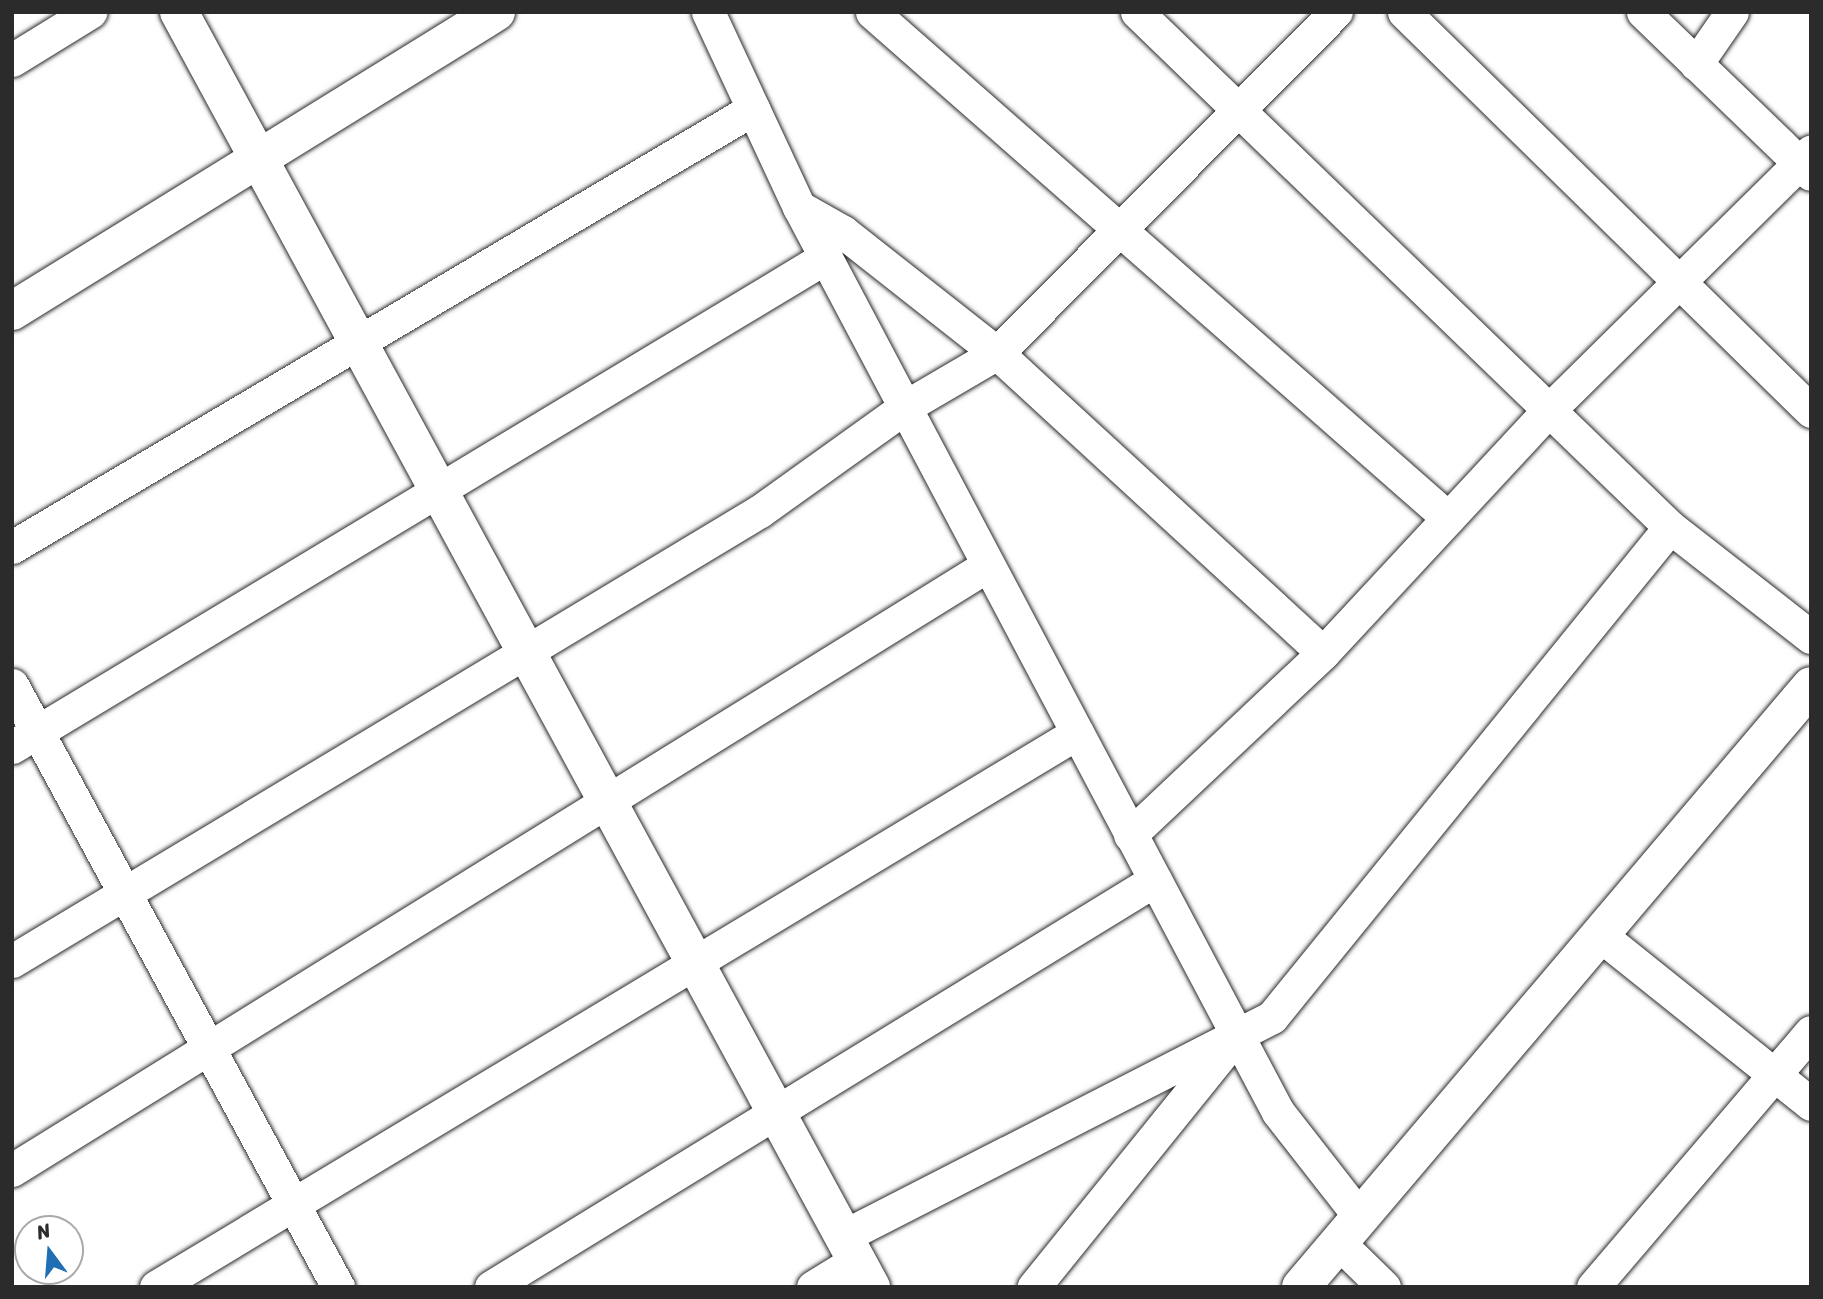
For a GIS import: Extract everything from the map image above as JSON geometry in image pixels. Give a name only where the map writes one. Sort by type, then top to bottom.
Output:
[{"type":"street","points":[[12,60],[90,12]]},
{"type":"street","points":[[179,12],[857,1261]]},
{"type":"street","points":[[12,311],[496,12]]},
{"type":"street","points":[[708,12],[799,207],[1130,835],[1278,1112],[1384,1287]]},
{"type":"street","points":[[873,12],[1448,518]]},
{"type":"street","points":[[1137,12],[1670,527],[1811,637]]},
{"type":"street","points":[[12,961],[760,510],[905,407],[997,353],[1336,12]]},
{"type":"street","points":[[1405,12],[1682,281],[1811,411]]},
{"type":"street","points":[[1130,835],[1323,653],[1549,410],[1808,164],[1696,64],[1643,12]]},
{"type":"street","points":[[1696,64],[1732,12]]},
{"type":"street","points":[[12,547],[753,109]]},
{"type":"street","points":[[799,207],[843,232],[997,353],[1323,653]]},
{"type":"street","points":[[25,739],[826,257]]},
{"type":"street","points":[[813,1287],[1237,1035],[1272,1017],[1670,527]]},
{"type":"street","points":[[12,1170],[988,565]]},
{"type":"street","points":[[12,685],[25,739],[126,894],[338,1287]]},
{"type":"street","points":[[1301,1287],[1811,686]]},
{"type":"street","points":[[156,1287],[1077,733]]},
{"type":"street","points":[[491,1287],[1154,880]]},
{"type":"street","points":[[1600,935],[1811,1104]]},
{"type":"street","points":[[1593,1287],[1811,1032]]},
{"type":"street","points":[[1034,1287],[1237,1035]]}]
